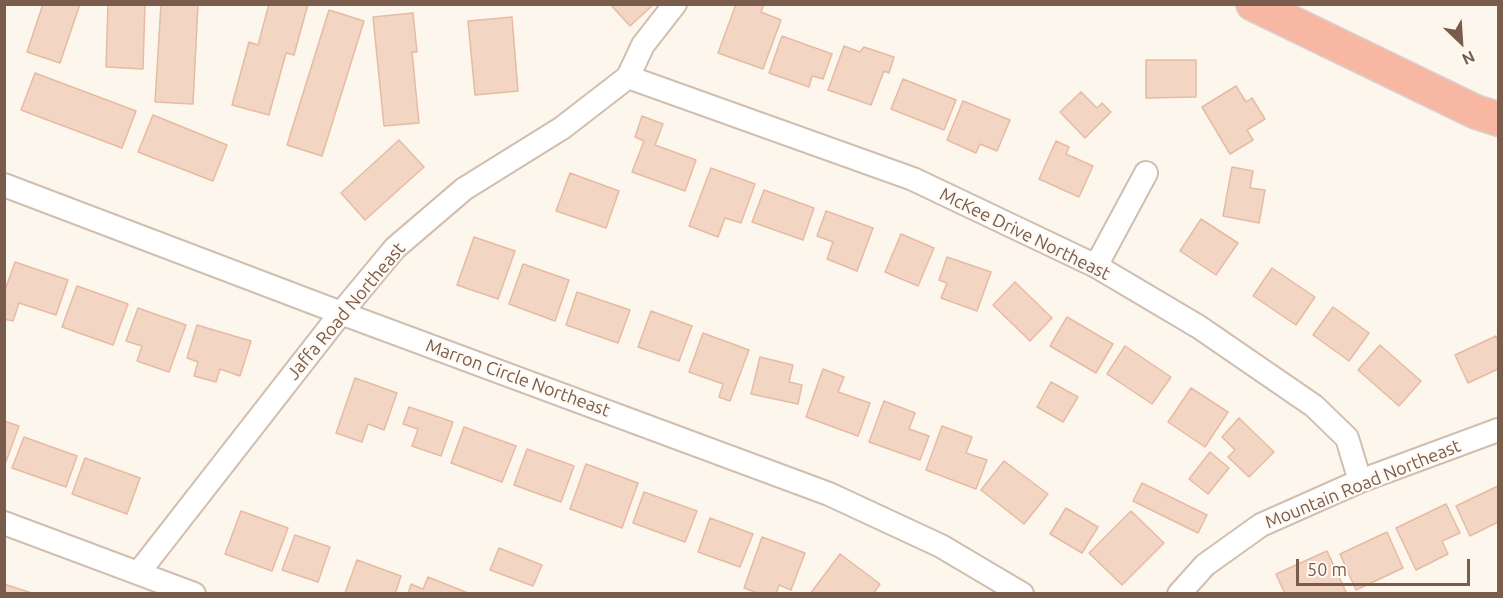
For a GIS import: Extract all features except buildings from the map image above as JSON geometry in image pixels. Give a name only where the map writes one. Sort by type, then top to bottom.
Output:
[{"type":"highway","points":[[1253,4],[1476,112],[1498,119]]},
{"type":"street","points":[[627,78],[643,45],[675,4]]},
{"type":"street","name":"McKee Drive Northeast","points":[[627,78],[913,179],[1096,266],[1198,327],[1314,406],[1347,438],[1360,481]]},
{"type":"street","name":"Jaffa Road Northeast","points":[[139,572],[341,313],[395,248],[464,189],[562,128],[627,78]]},
{"type":"street","points":[[1096,266],[1146,173]]},
{"type":"street","name":"Marron Circle Northeast","points":[[4,185],[829,494],[941,546],[1022,594]]},
{"type":"street","name":"Mountain Road Northeast","points":[[1179,594],[1205,565],[1261,525],[1360,481],[1498,430]]},
{"type":"street","points":[[4,523],[194,594]]}]
